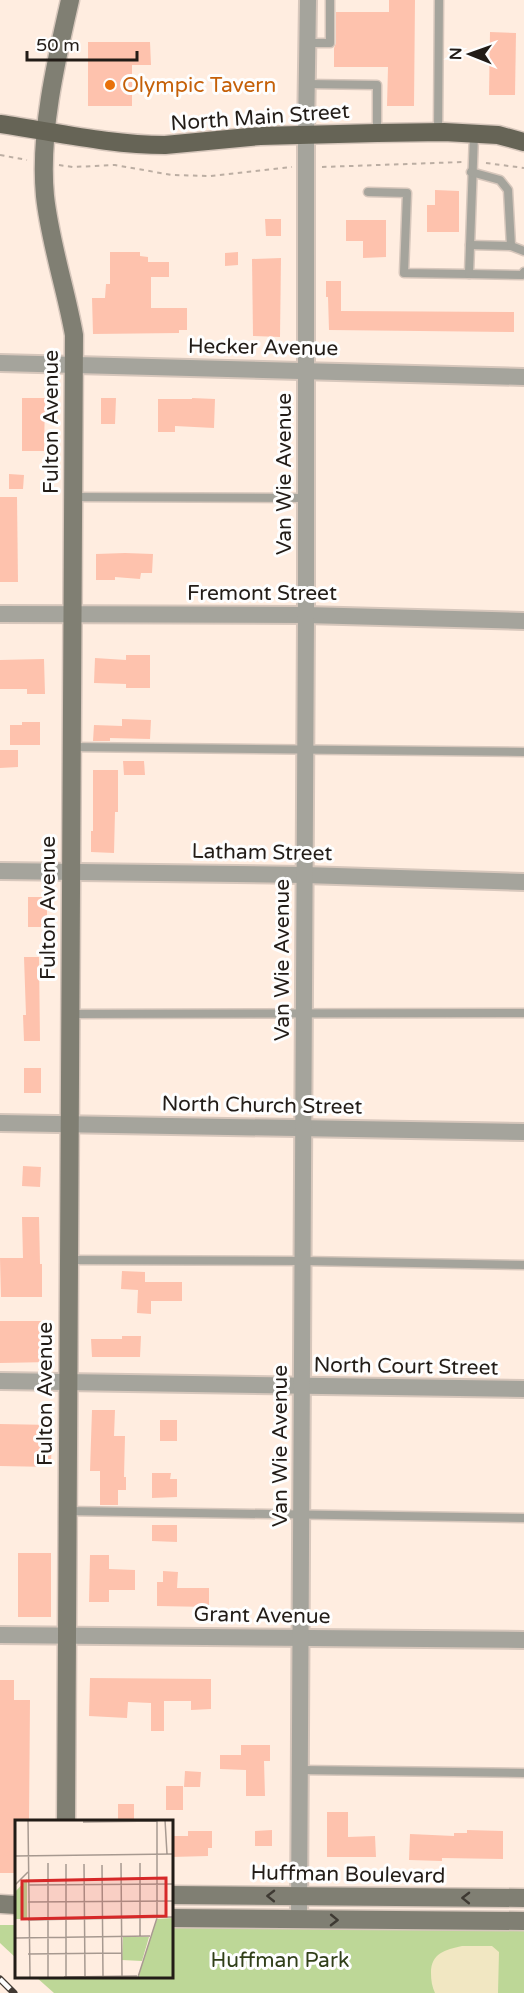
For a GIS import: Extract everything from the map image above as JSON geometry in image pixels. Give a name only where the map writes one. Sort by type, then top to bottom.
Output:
[{"type":"main road","name":"North Main Street","points":[[0,124],[109,142],[155,145],[306,134],[377,133],[498,135],[524,142]]},
{"type":"street","name":"Fulton Avenue","points":[[66,1820],[74,335],[48,214],[44,163],[55,68],[70,0]]},
{"type":"street","name":"Van Wie Avenue","points":[[299,1919],[304,1261],[308,0]]},
{"type":"street","name":"Hecker Avenue","points":[[0,363],[524,377]]},
{"type":"street","name":"Fremont Street","points":[[0,614],[306,615],[524,621]]},
{"type":"street","name":"Latham Street","points":[[0,872],[305,875],[524,882]]},
{"type":"street","name":"North Church Street","points":[[0,1123],[524,1132]]},
{"type":"street","name":"North Court Street","points":[[0,1382],[524,1389]]},
{"type":"street","name":"Grant Avenue","points":[[0,1635],[524,1640]]},
{"type":"street","name":"Huffman Boulevard","points":[[172,1895],[524,1898]]},
{"type":"street","points":[[0,1904],[15,1905]]},
{"type":"street","points":[[172,1918],[524,1922]]},
{"type":"lane","points":[[308,43],[330,44],[330,0]]},
{"type":"lane","points":[[438,133],[439,0]]},
{"type":"lane","points":[[307,84],[377,85],[377,133]]},
{"type":"lane","points":[[469,274],[474,134]]},
{"type":"lane","points":[[471,172],[500,180],[508,190],[511,246]]},
{"type":"lane","points":[[368,192],[407,193],[404,273],[522,275],[524,272]]},
{"type":"lane","points":[[470,245],[511,246],[524,250]]},
{"type":"lane","points":[[73,497],[307,498]]},
{"type":"lane","points":[[71,747],[524,753]]},
{"type":"lane","points":[[70,1014],[524,1013]]},
{"type":"lane","points":[[68,1260],[524,1264]]},
{"type":"lane","points":[[67,1511],[524,1518]]},
{"type":"lane","points":[[301,1770],[524,1773]]},
{"type":"path","points":[[0,155],[72,167],[115,165],[172,175],[210,176],[306,167],[472,162],[524,168]]},
{"type":"green space","points":[[0,1925],[15,1925],[15,1957],[0,1943]]},
{"type":"green space","name":"Huffman Park","points":[[172,1927],[524,1930],[524,1993],[54,1993],[37,1978],[172,1978]]},
{"type":"sand","points":[[462,1946],[492,1946],[499,1952],[498,1993],[435,1993],[431,1976],[433,1961],[445,1951]]},
{"type":"building","points":[[389,0],[415,0],[414,106],[387,106],[388,67],[334,67],[336,12],[389,12]]},
{"type":"building","points":[[490,32],[516,33],[515,95],[489,95]]},
{"type":"building","name":"Olympic Tavern","points":[[88,42],[150,42],[151,65],[132,65],[132,106],[88,106]]},
{"type":"building","points":[[435,190],[459,191],[459,232],[427,232],[427,205],[435,205]]},
{"type":"building","points":[[265,219],[281,219],[281,236],[266,236]]},
{"type":"building","points":[[346,220],[386,220],[386,257],[363,258],[363,241],[346,241]]},
{"type":"building","points":[[110,252],[140,252],[140,256],[148,257],[148,262],[169,262],[169,277],[151,277],[151,308],[187,308],[187,330],[179,330],[179,333],[93,334],[92,298],[105,298],[106,284],[110,284]]},
{"type":"building","points":[[238,252],[238,265],[225,266],[225,253]]},
{"type":"building","points":[[281,258],[280,337],[253,336],[252,259]]},
{"type":"building","points":[[326,281],[341,281],[341,311],[514,312],[514,332],[329,330]]},
{"type":"building","points":[[22,398],[45,398],[44,451],[22,451]]},
{"type":"building","points":[[101,398],[116,398],[115,424],[101,424]]},
{"type":"building","points":[[158,399],[215,399],[214,428],[175,426],[175,432],[158,432]]},
{"type":"building","points":[[9,474],[24,475],[23,489],[9,489]]},
{"type":"building","points":[[0,497],[17,497],[18,582],[0,582]]},
{"type":"building","points":[[96,554],[153,554],[152,573],[141,573],[140,579],[115,577],[115,580],[96,580]]},
{"type":"building","points":[[126,655],[150,655],[150,688],[126,688],[126,684],[94,683],[95,658],[126,660]]},
{"type":"building","points":[[44,659],[45,694],[27,694],[27,689],[0,689],[0,660]]},
{"type":"building","points":[[122,719],[151,720],[150,739],[110,738],[110,741],[93,741],[94,725],[122,726]]},
{"type":"building","points":[[22,722],[40,722],[40,745],[10,745],[10,725],[22,725]]},
{"type":"building","points":[[0,750],[18,750],[18,767],[0,768]]},
{"type":"building","points":[[123,761],[144,761],[145,775],[124,775]]},
{"type":"building","points":[[93,770],[118,770],[118,812],[115,812],[114,853],[91,852]]},
{"type":"building","points":[[28,897],[47,897],[47,927],[28,927]]},
{"type":"building","points":[[24,957],[39,957],[40,1041],[24,1041],[23,1015],[26,1015]]},
{"type":"building","points":[[24,1068],[41,1068],[41,1093],[24,1093]]},
{"type":"building","points":[[23,1166],[41,1167],[40,1187],[22,1186]]},
{"type":"building","points":[[22,1217],[39,1217],[42,1297],[1,1297],[0,1258],[23,1258]]},
{"type":"building","points":[[122,1271],[145,1272],[145,1282],[182,1282],[182,1301],[151,1301],[151,1314],[137,1313],[138,1290],[121,1289]]},
{"type":"building","points":[[0,1321],[50,1321],[50,1362],[0,1363]]},
{"type":"building","points":[[122,1336],[141,1336],[140,1357],[92,1357],[91,1339],[122,1339]]},
{"type":"building","points":[[92,1410],[115,1410],[114,1436],[125,1436],[126,1490],[118,1490],[118,1505],[100,1505],[100,1471],[90,1471]]},
{"type":"building","points":[[160,1420],[177,1420],[177,1441],[160,1441]]},
{"type":"building","points":[[0,1424],[52,1425],[51,1467],[0,1466]]},
{"type":"building","points":[[152,1473],[171,1473],[170,1479],[177,1479],[177,1497],[152,1498]]},
{"type":"building","points":[[152,1525],[177,1525],[177,1542],[152,1541]]},
{"type":"building","points":[[18,1553],[51,1553],[51,1617],[18,1617]]},
{"type":"building","points":[[90,1555],[109,1555],[109,1569],[135,1570],[135,1590],[109,1590],[109,1602],[89,1602]]},
{"type":"building","points":[[163,1571],[178,1572],[177,1588],[209,1588],[209,1607],[157,1606],[157,1582],[163,1582]]},
{"type":"building","points":[[90,1678],[211,1679],[211,1709],[191,1710],[191,1701],[164,1701],[164,1731],[151,1731],[151,1703],[128,1702],[127,1718],[89,1716]]},
{"type":"building","points":[[0,1680],[14,1680],[14,1700],[30,1700],[29,1820],[15,1820],[15,1873],[0,1873]]},
{"type":"building","points":[[241,1745],[270,1745],[270,1761],[264,1761],[265,1796],[246,1796],[246,1770],[220,1769],[220,1755],[241,1755]]},
{"type":"building","points":[[185,1771],[201,1772],[200,1787],[184,1787]]},
{"type":"building","points":[[166,1786],[183,1786],[183,1810],[166,1810]]},
{"type":"building","points":[[118,1804],[134,1804],[134,1820],[118,1820]]},
{"type":"building","points":[[327,1812],[348,1812],[348,1837],[375,1836],[376,1857],[327,1857]]},
{"type":"building","points":[[272,1830],[272,1846],[255,1846],[255,1831]]},
{"type":"building","points":[[467,1830],[503,1831],[503,1859],[409,1860],[410,1834],[454,1836],[454,1833],[467,1833]]},
{"type":"building","points":[[188,1831],[212,1831],[212,1848],[208,1848],[208,1856],[172,1857],[172,1836],[188,1836]]},
{"type":"railway","points":[[0,1979],[14,1993]]},
{"type":"place","name":"Olympic Tavern","points":[[110,85]]}]
